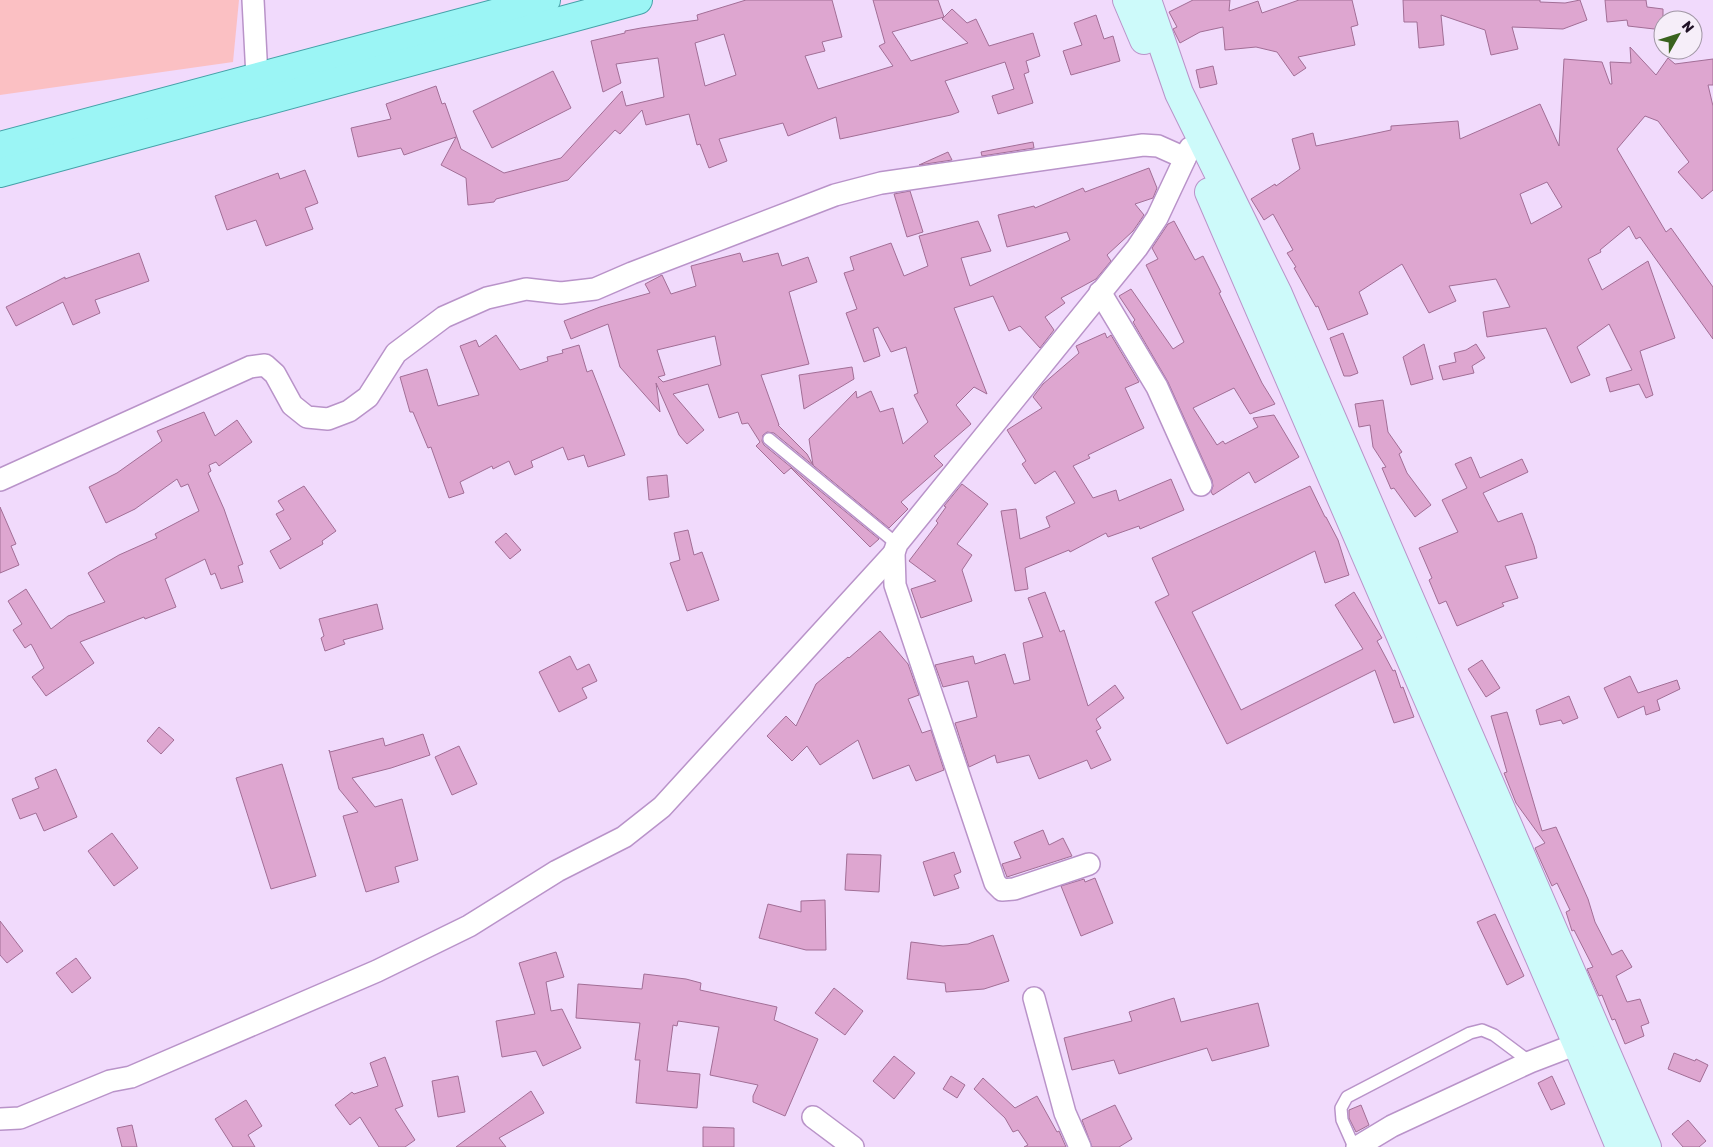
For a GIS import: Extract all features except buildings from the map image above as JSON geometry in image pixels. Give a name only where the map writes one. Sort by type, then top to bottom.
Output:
[{"type":"main road","points":[[0,146],[546,0]]},
{"type":"main road","points":[[0,173],[638,0]]},
{"type":"main road","points":[[1126,0],[1188,153],[1334,478],[1647,1147]]},
{"type":"main road","points":[[1147,0],[1180,93],[1278,294],[1577,1044],[1620,1147]]},
{"type":"street","points":[[253,0],[256,77]]},
{"type":"street","points":[[0,480],[250,367],[265,365],[275,374],[292,405],[307,417],[328,419],[348,411],[368,397],[396,353],[444,317],[487,298],[526,289],[561,293],[595,289],[835,195],[882,183],[1143,145],[1158,146],[1188,153],[1157,218],[1137,248],[896,548],[662,807],[624,837],[557,871],[469,926],[378,971],[131,1077],[110,1081],[20,1118],[0,1119]]},
{"type":"street","points":[[1100,292],[1157,387],[1201,484]]},
{"type":"street","points":[[896,548],[895,585],[995,883],[1002,890],[1014,889],[1089,864]]},
{"type":"street","points":[[1034,998],[1066,1113],[1080,1147]]},
{"type":"street","points":[[1356,1147],[1392,1126],[1530,1062],[1577,1044]]},
{"type":"street","points":[[813,1117],[853,1147]]},
{"type":"lane","points":[[769,439],[896,548]]},
{"type":"lane","points":[[1356,1147],[1342,1120],[1341,1108],[1347,1097],[1470,1033],[1482,1030],[1494,1035],[1530,1062]]},
{"type":"shaded area","points":[[0,0],[239,0],[233,62],[0,95]]}]
